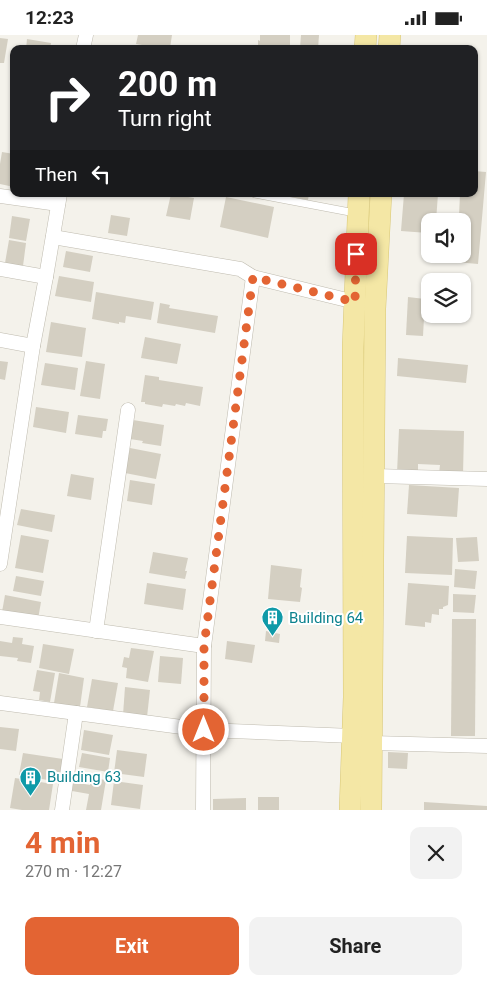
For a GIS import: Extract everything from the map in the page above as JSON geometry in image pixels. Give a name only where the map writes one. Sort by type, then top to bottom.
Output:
[{"type":"main road","points":[[350,810],[362,740],[375,476],[375,309],[381,197]]},
{"type":"main road","points":[[358,203],[353,412],[354,697],[362,740],[371,810]]},
{"type":"main road","points":[[353,412],[375,411]]},
{"type":"street","points":[[0,564],[5,489],[59,199],[20,197]]},
{"type":"street","points":[[53,237],[240,269],[253,277],[355,302]]},
{"type":"street","points":[[0,269],[46,277]]},
{"type":"street","points":[[203,810],[204,646],[253,277]]},
{"type":"street","points":[[0,341],[33,346]]},
{"type":"street","points":[[96,631],[128,410]]},
{"type":"street","points":[[375,476],[487,479]]},
{"type":"street","points":[[0,617],[204,646]]},
{"type":"street","points":[[0,703],[204,730],[487,746]]},
{"type":"street","points":[[62,810],[76,713]]},
{"type":"lane","points":[[289,197],[358,203]]},
{"type":"building","points":[[138,35],[172,35],[170,45],[136,44]]},
{"type":"building","points":[[260,35],[290,35],[290,45],[258,45],[258,40],[260,41]]},
{"type":"building","points":[[301,35],[319,35],[318,45],[300,45]]},
{"type":"building","points":[[0,38],[8,39],[4,63],[0,63]]},
{"type":"building","points":[[27,39],[51,43],[51,45],[26,45]]},
{"type":"building","points":[[2,152],[10,153],[10,186],[0,184]]},
{"type":"building","points":[[478,171],[486,172],[478,264],[467,263],[471,263],[471,213],[459,213],[460,197],[478,197]]},
{"type":"building","points":[[170,197],[194,198],[190,220],[166,216]]},
{"type":"building","points":[[226,197],[274,207],[268,238],[220,227]]},
{"type":"building","points":[[292,197],[308,197],[308,200]]},
{"type":"building","points":[[404,197],[438,197],[437,213],[421,213],[421,232],[401,231]]},
{"type":"building","points":[[111,215],[130,218],[127,236],[108,233]]},
{"type":"building","points":[[12,216],[30,219],[26,241],[9,238]]},
{"type":"building","points":[[9,240],[26,243],[23,266],[5,263]]},
{"type":"building","points":[[66,251],[93,256],[90,272],[63,267]]},
{"type":"building","points":[[59,276],[94,282],[91,302],[55,296]]},
{"type":"building","points":[[96,292],[154,302],[151,320],[126,316],[125,323],[119,322],[119,324],[92,319]]},
{"type":"building","points":[[408,297],[421,299],[423,336],[406,335]]},
{"type":"building","points":[[160,303],[170,305],[169,308],[218,316],[215,333],[157,323]]},
{"type":"building","points":[[51,322],[86,328],[82,357],[46,352]]},
{"type":"building","points":[[145,337],[181,344],[177,364],[141,358]]},
{"type":"building","points":[[398,358],[468,365],[466,383],[397,376]]},
{"type":"building","points":[[0,361],[8,362],[5,380],[0,379]]},
{"type":"building","points":[[86,361],[105,364],[100,399],[80,396]]},
{"type":"building","points":[[45,363],[78,368],[75,390],[41,385]]},
{"type":"building","points":[[145,375],[159,377],[159,380],[203,387],[200,406],[186,403],[185,406],[163,404],[162,407],[141,402]]},
{"type":"building","points":[[36,407],[69,412],[66,433],[33,427]]},
{"type":"building","points":[[78,415],[108,419],[106,431],[103,431],[102,438],[75,434]]},
{"type":"building","points":[[133,420],[164,425],[161,446],[130,439]]},
{"type":"building","points":[[399,429],[464,431],[463,475],[439,474],[440,465],[418,464],[418,473],[397,473]]},
{"type":"building","points":[[130,448],[161,454],[156,479],[125,473]]},
{"type":"building","points":[[71,474],[94,478],[91,500],[67,496]]},
{"type":"building","points":[[130,480],[155,484],[152,505],[127,501]]},
{"type":"building","points":[[409,485],[459,488],[457,517],[407,514]]},
{"type":"building","points":[[21,509],[55,515],[52,532],[17,525]]},
{"type":"building","points":[[21,535],[49,540],[43,573],[15,568]]},
{"type":"building","points":[[407,536],[453,538],[452,575],[405,573]]},
{"type":"building","points":[[477,537],[479,561],[458,562],[456,538]]},
{"type":"building","points":[[153,552],[188,558],[185,579],[149,573]]},
{"type":"building","points":[[271,565],[302,569],[300,602],[268,599]]},
{"type":"building","points":[[455,569],[477,571],[475,589],[454,587]]},
{"type":"building","points":[[16,576],[44,581],[41,596],[13,591]]},
{"type":"building","points":[[147,583],[186,589],[183,610],[144,604]]},
{"type":"building","points":[[408,583],[449,586],[448,605],[443,607],[443,609],[439,609],[439,615],[432,614],[431,623],[425,622],[425,627],[405,625]]},
{"type":"building","points":[[453,594],[476,595],[474,613],[453,612]]},
{"type":"building","points":[[5,595],[41,602],[38,619],[2,612]]},
{"type":"building","points":[[452,619],[476,619],[475,736],[451,736]]},
{"type":"building","name":"Building 64","points":[[266,631],[280,634],[279,643],[265,641]]},
{"type":"building","points":[[13,637],[23,638],[22,644],[34,646],[31,663],[17,661],[18,658],[0,656],[0,641],[12,643]]},
{"type":"building","points":[[227,641],[255,645],[252,663],[225,659]]},
{"type":"building","points":[[43,644],[74,649],[69,674],[39,668]]},
{"type":"building","points":[[131,648],[154,651],[148,682],[126,678],[127,668],[122,667],[124,657],[129,658]]},
{"type":"building","points":[[160,656],[183,658],[181,684],[158,682]]},
{"type":"building","points":[[37,670],[55,673],[50,702],[39,700],[40,692],[33,691]]},
{"type":"building","points":[[59,673],[84,678],[80,707],[54,703]]},
{"type":"building","points":[[92,679],[118,683],[113,711],[87,707]]},
{"type":"building","points":[[125,687],[150,690],[147,717],[123,715]]},
{"type":"building","points":[[0,727],[19,729],[16,751],[0,749]]},
{"type":"building","points":[[84,730],[113,735],[109,755],[81,750]]},
{"type":"building","points":[[117,750],[147,754],[144,777],[114,773]]},
{"type":"building","points":[[388,752],[408,753],[407,769],[388,768]]},
{"type":"building","points":[[23,753],[63,759],[59,782],[19,775]]},
{"type":"building","points":[[82,753],[110,758],[108,772],[79,767]]},
{"type":"building","name":"Building 63","points":[[15,778],[53,784],[49,810],[10,808]]},
{"type":"building","points":[[92,778],[106,780],[101,810],[86,810],[89,794],[72,791],[73,782],[90,785]]},
{"type":"building","points":[[114,781],[143,785],[140,809],[111,805]]},
{"type":"building","points":[[258,797],[279,797],[279,810],[258,810]]},
{"type":"building","points":[[246,798],[246,810],[213,810],[213,799]]},
{"type":"building","points":[[424,802],[487,806],[487,810],[424,810]]},
{"type":"place","name":"Building 64","points":[[273,637]]},
{"type":"place","name":"Building 63","points":[[31,796]]},
{"type":"route","points":[[204,730],[204,646],[253,277],[355,302],[356,254]]}]
